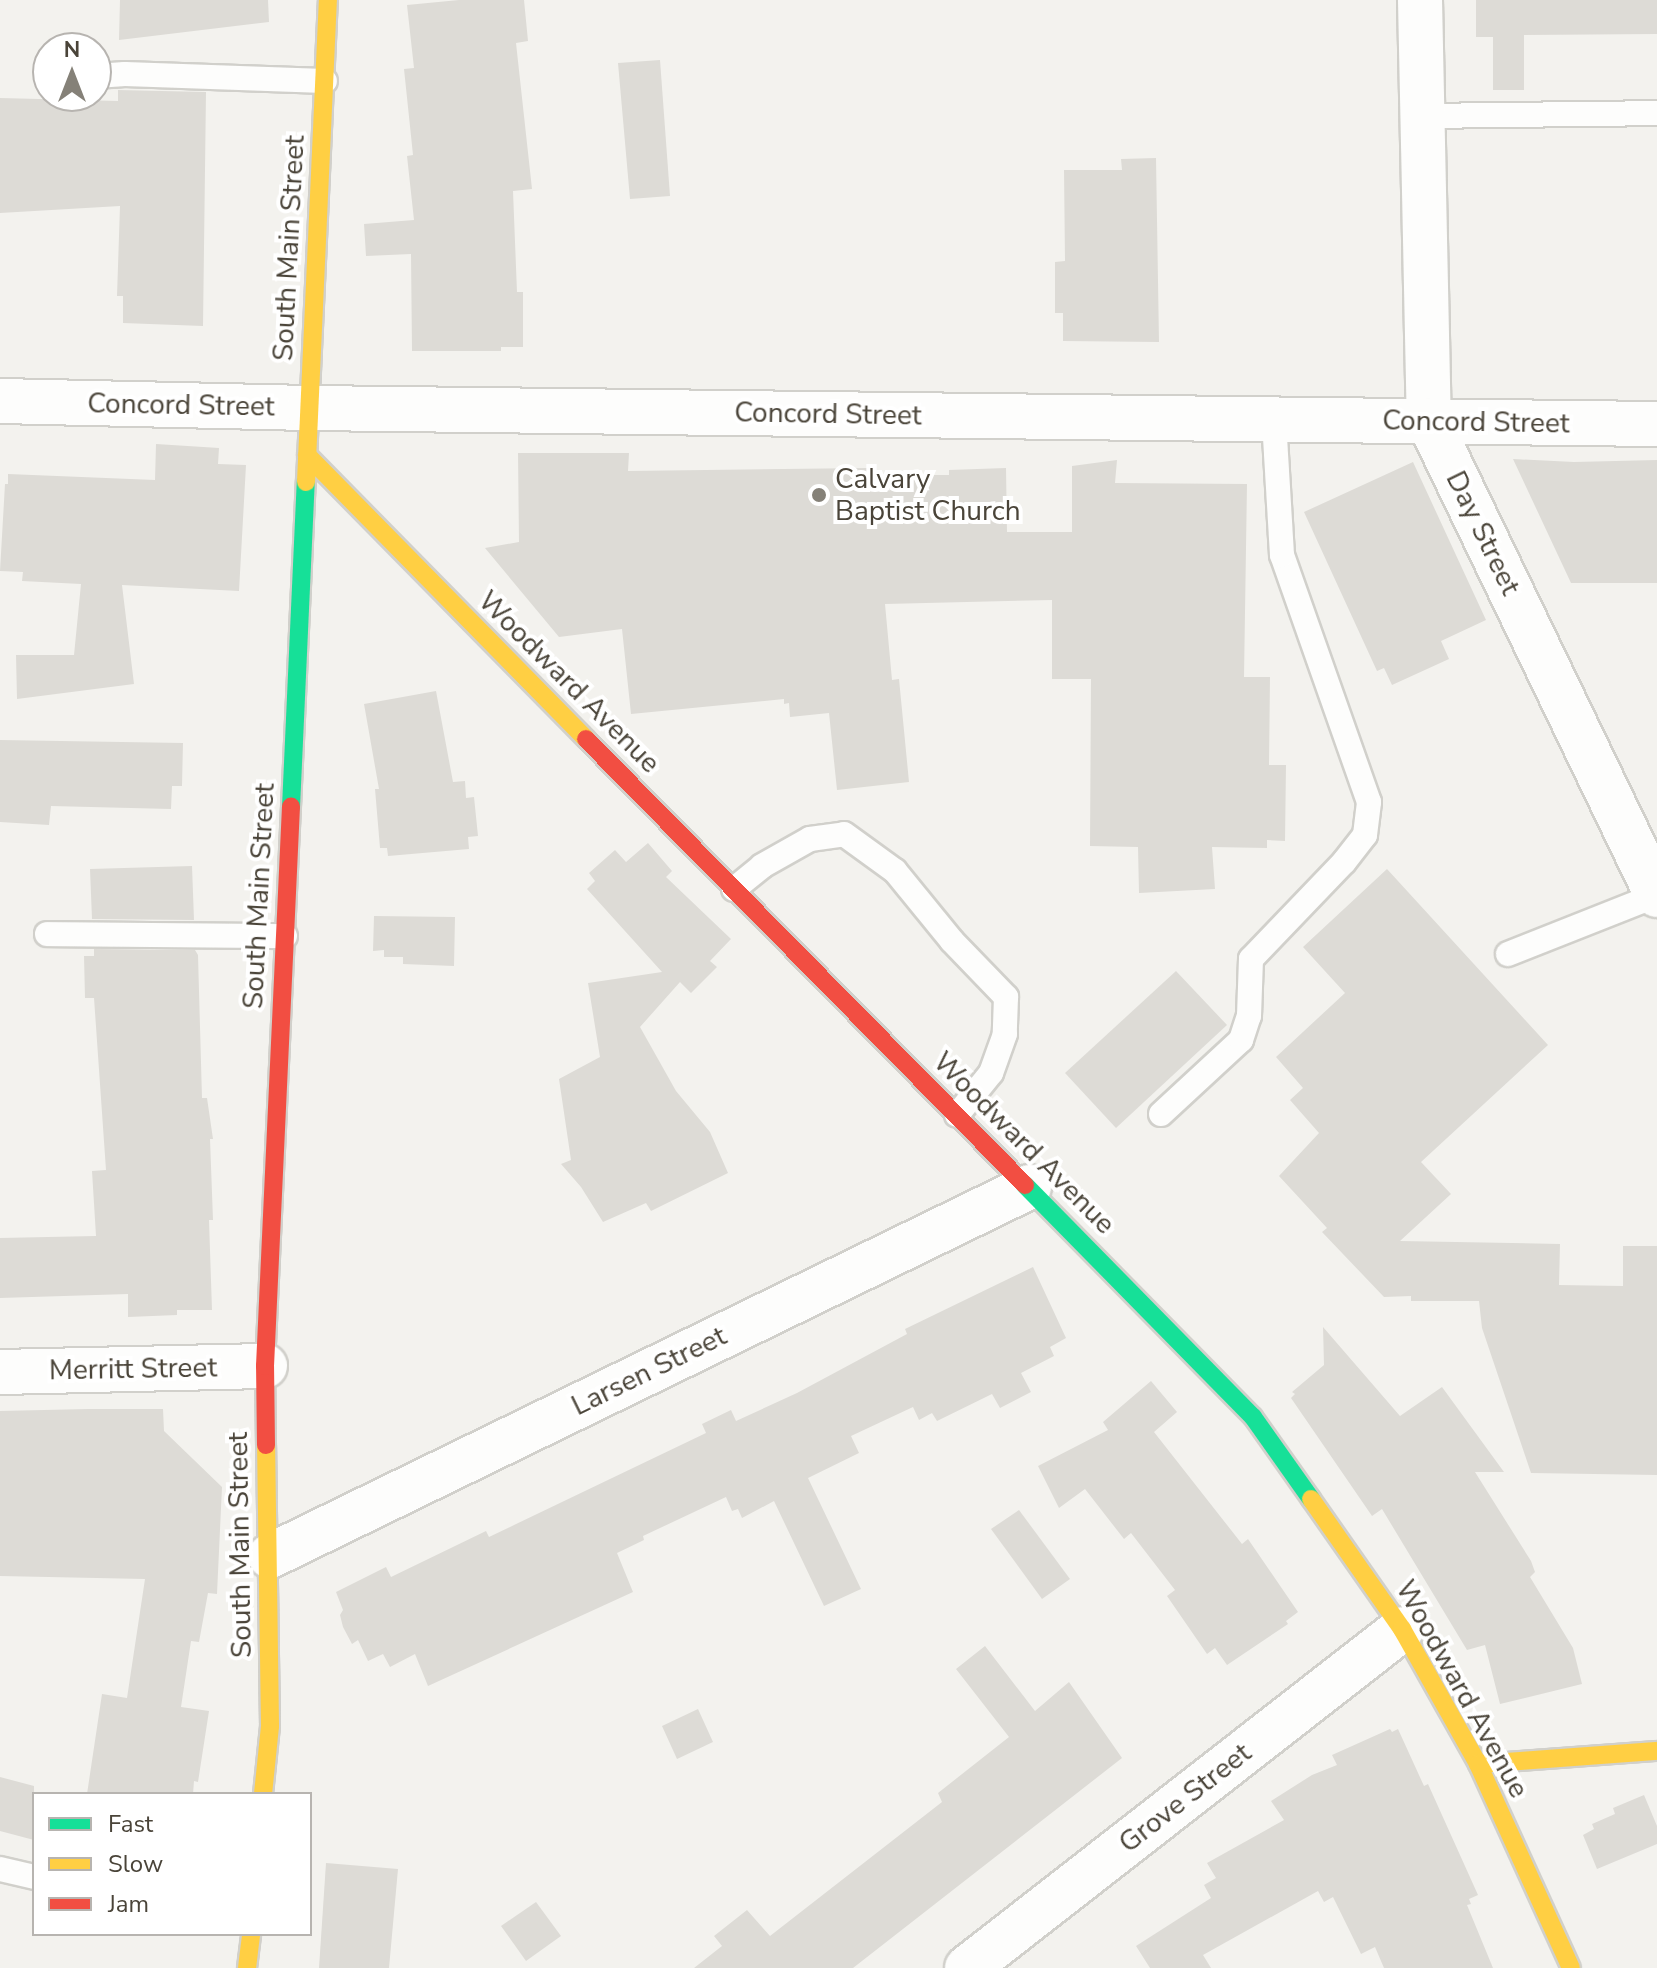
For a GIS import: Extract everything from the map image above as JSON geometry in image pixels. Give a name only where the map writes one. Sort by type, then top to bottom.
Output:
[{"type":"main road","name":"South Main Street","points":[[263,1792],[270,1726],[265,1366],[328,0]]},
{"type":"main road","name":"Woodward Avenue","points":[[307,455],[1253,1417],[1402,1629],[1478,1764],[1571,1968]]},
{"type":"main road","points":[[1478,1764],[1657,1751]]},
{"type":"main road","points":[[247,1968],[251,1936]]},
{"type":"street","name":"Day Street","points":[[1420,0],[1429,421],[1657,895]]},
{"type":"street","name":"Concord Street","points":[[0,401],[309,408],[1657,424]]},
{"type":"street","name":"Larsen Street","points":[[270,1556],[1029,1187]]},
{"type":"street","name":"Merritt Street","points":[[0,1372],[265,1366]]},
{"type":"street","name":"Grove Street","points":[[967,1968],[1402,1629]]},
{"type":"lane","points":[[112,75],[325,81]]},
{"type":"lane","points":[[1421,116],[1657,113]]},
{"type":"lane","points":[[1161,1114],[1241,1040],[1249,1016],[1251,959],[1344,862],[1365,835],[1369,802],[1282,555],[1277,522],[1274,420]]},
{"type":"lane","points":[[734,889],[762,866],[810,839],[844,834],[895,871],[952,941],[1006,997],[1005,1034],[991,1073],[957,1115]]},
{"type":"lane","points":[[1508,954],[1657,895]]},
{"type":"lane","points":[[47,934],[285,936]]},
{"type":"lane","points":[[0,1869],[32,1877]]},
{"type":"building","points":[[120,0],[268,0],[269,22],[119,40]]},
{"type":"building","points":[[459,0],[524,0],[528,41],[516,43],[532,189],[513,191],[517,292],[523,292],[523,347],[501,347],[501,351],[412,351],[411,254],[366,256],[364,224],[414,220],[407,156],[413,155],[404,69],[414,68],[407,5]]},
{"type":"building","points":[[1476,0],[1657,0],[1657,34],[1524,35],[1524,90],[1493,90],[1493,37],[1476,37]]},
{"type":"building","points":[[660,60],[670,196],[630,199],[618,63]]},
{"type":"building","points":[[118,90],[206,92],[203,326],[123,323],[123,296],[117,296],[120,206],[0,213],[0,98],[32,99],[32,112],[112,112],[112,101],[118,101]]},
{"type":"building","points":[[1156,158],[1159,342],[1063,341],[1063,313],[1055,313],[1055,262],[1065,261],[1064,170],[1122,170],[1121,159]]},
{"type":"building","points":[[156,444],[219,448],[218,464],[246,465],[239,591],[122,585],[134,684],[17,699],[16,655],[74,655],[81,584],[22,581],[23,572],[0,571],[8,474],[155,480]]},
{"type":"building","points":[[518,453],[629,453],[628,471],[867,468],[867,475],[949,475],[949,470],[1006,468],[1007,532],[1072,532],[1072,466],[1117,460],[1115,483],[1247,484],[1244,677],[1270,677],[1269,765],[1286,765],[1285,841],[1267,840],[1267,848],[1212,847],[1215,889],[1139,893],[1138,847],[1090,846],[1091,679],[1052,679],[1052,600],[885,604],[892,680],[899,679],[909,782],[837,790],[829,713],[790,717],[789,703],[784,704],[784,699],[631,714],[622,629],[559,637],[485,548],[519,542]]},
{"type":"building","points":[[1513,459],[1574,462],[1657,460],[1657,583],[1571,583]]},
{"type":"building","points":[[1413,462],[1486,620],[1441,641],[1449,659],[1392,685],[1384,668],[1377,671],[1304,512]]},
{"type":"building","points":[[436,691],[453,782],[465,781],[466,798],[474,797],[478,836],[468,837],[469,849],[388,856],[387,848],[380,848],[375,789],[379,789],[364,704]]},
{"type":"building","points":[[0,740],[183,743],[182,786],[172,786],[171,809],[51,806],[49,825],[0,822]]},
{"type":"building","points":[[648,843],[672,871],[666,877],[731,939],[710,961],[717,967],[691,993],[680,982],[640,1027],[676,1091],[710,1132],[728,1173],[651,1211],[646,1203],[603,1222],[581,1187],[561,1164],[571,1160],[559,1079],[600,1057],[588,983],[662,972],[587,889],[595,881],[589,873],[615,850],[626,862]]},
{"type":"building","points":[[192,866],[194,920],[92,919],[90,869]]},
{"type":"building","points":[[1387,869],[1548,1045],[1421,1162],[1451,1194],[1400,1241],[1560,1244],[1559,1285],[1623,1286],[1623,1246],[1657,1246],[1657,1475],[1531,1473],[1482,1328],[1479,1301],[1411,1301],[1411,1296],[1384,1297],[1322,1232],[1327,1228],[1279,1176],[1319,1133],[1290,1100],[1303,1088],[1276,1057],[1345,993],[1303,947]]},
{"type":"building","points":[[374,916],[455,917],[454,966],[403,964],[403,957],[384,957],[384,950],[373,951]]},
{"type":"building","points":[[94,949],[195,950],[198,955],[202,1098],[207,1098],[213,1139],[210,1139],[213,1220],[209,1220],[212,1310],[177,1310],[177,1315],[128,1317],[128,1294],[0,1298],[0,1238],[96,1236],[92,1171],[106,1170],[94,998],[85,998],[84,956],[94,956]]},
{"type":"building","points":[[1176,971],[1227,1025],[1116,1128],[1065,1073]]},
{"type":"building","points":[[1033,1267],[1066,1338],[1050,1347],[1054,1356],[1021,1373],[1031,1392],[1000,1408],[992,1394],[937,1421],[932,1413],[919,1420],[913,1407],[851,1436],[859,1453],[808,1478],[861,1589],[824,1606],[774,1501],[742,1518],[738,1509],[732,1511],[726,1497],[643,1536],[644,1540],[617,1553],[633,1592],[428,1686],[415,1654],[390,1667],[383,1654],[368,1661],[358,1640],[352,1644],[343,1627],[340,1615],[343,1610],[336,1592],[386,1567],[391,1577],[486,1531],[489,1537],[706,1433],[702,1424],[731,1410],[736,1421],[797,1393],[907,1334],[905,1329]]},
{"type":"building","points":[[1323,1327],[1400,1416],[1442,1387],[1504,1472],[1475,1472],[1531,1561],[1535,1572],[1530,1577],[1573,1648],[1582,1684],[1500,1704],[1485,1645],[1467,1650],[1382,1509],[1372,1516],[1291,1398],[1295,1394],[1292,1392],[1324,1365]]},
{"type":"building","points":[[1151,1381],[1177,1412],[1154,1432],[1242,1544],[1248,1539],[1298,1612],[1286,1621],[1288,1624],[1227,1665],[1215,1648],[1207,1654],[1167,1596],[1175,1590],[1131,1533],[1124,1539],[1085,1489],[1059,1508],[1038,1466],[1108,1430],[1103,1422]]},
{"type":"building","points":[[163,1409],[164,1431],[222,1487],[217,1594],[208,1593],[199,1642],[191,1641],[181,1707],[209,1711],[198,1782],[194,1781],[193,1792],[87,1792],[102,1694],[127,1698],[145,1579],[0,1576],[0,1411]]},
{"type":"building","points":[[1019,1510],[1070,1579],[1042,1599],[991,1529]]},
{"type":"building","points":[[985,1646],[1035,1711],[1069,1682],[1122,1758],[853,1968],[694,1968],[722,1946],[714,1936],[747,1910],[770,1936],[942,1802],[938,1793],[1009,1737],[956,1669]]},
{"type":"building","points":[[698,1709],[713,1742],[677,1759],[662,1726]]},
{"type":"building","points":[[1390,1729],[1392,1732],[1398,1729],[1424,1786],[1428,1784],[1478,1895],[1469,1899],[1471,1904],[1467,1905],[1493,1968],[1384,1968],[1375,1947],[1361,1954],[1333,1897],[1324,1902],[1318,1891],[1203,1955],[1211,1968],[1150,1968],[1136,1946],[1211,1898],[1204,1885],[1216,1878],[1207,1863],[1284,1820],[1271,1801],[1312,1775],[1337,1765],[1332,1755]]},
{"type":"building","points":[[0,1777],[34,1786],[32,1839],[0,1831]]},
{"type":"building","points":[[1644,1795],[1657,1826],[1657,1844],[1597,1869],[1583,1835],[1594,1829],[1592,1824],[1615,1814],[1613,1808]]},
{"type":"building","points":[[326,1863],[398,1869],[389,1968],[319,1968]]},
{"type":"building","points":[[536,1902],[561,1936],[526,1961],[501,1926]]},
{"type":"traffic: fast","points":[[291,807],[306,482]]},
{"type":"traffic: fast","points":[[1025,1185],[1253,1417],[1311,1499]]},
{"type":"traffic: slow","points":[[306,482],[328,0]]},
{"type":"traffic: slow","points":[[307,455],[586,739]]},
{"type":"traffic: slow","points":[[263,1792],[270,1726],[266,1445]]},
{"type":"traffic: slow","points":[[1311,1499],[1402,1629],[1478,1764],[1571,1968]]},
{"type":"traffic: slow","points":[[1478,1764],[1657,1751]]},
{"type":"traffic: slow","points":[[247,1968],[251,1936]]},
{"type":"traffic: jam","points":[[586,739],[1025,1185]]},
{"type":"traffic: jam","points":[[266,1445],[265,1366],[291,807]]},
{"type":"place","name":"Calvary Baptist Church","points":[[819,495]]}]
